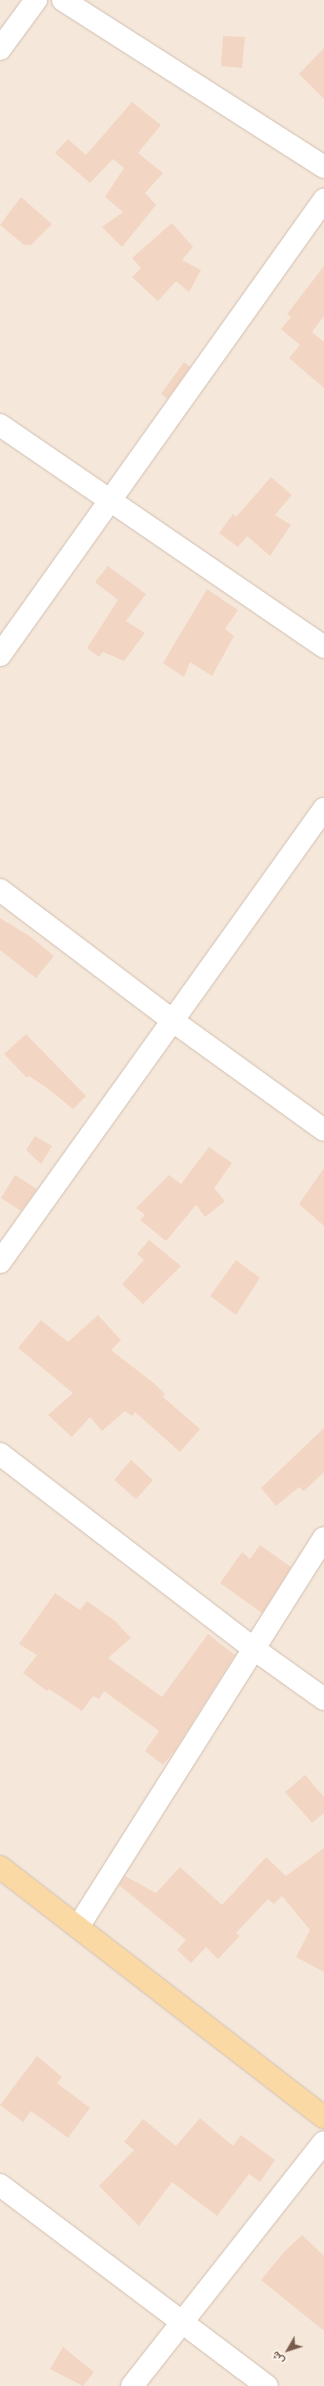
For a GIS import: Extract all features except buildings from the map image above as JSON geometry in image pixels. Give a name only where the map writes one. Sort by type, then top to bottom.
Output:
[{"type":"main road","points":[[0,1867],[324,2117]]},
{"type":"street","points":[[0,49],[36,0]]},
{"type":"street","points":[[63,0],[324,167]]},
{"type":"street","points":[[0,655],[324,200]]},
{"type":"street","points":[[0,425],[324,647]]},
{"type":"street","points":[[0,1262],[324,809]]},
{"type":"street","points":[[0,890],[173,1021],[324,1130]]},
{"type":"street","points":[[0,1454],[254,1650],[324,1699]]},
{"type":"street","points":[[78,1927],[324,1538]]},
{"type":"street","points":[[132,2386],[324,2142]]},
{"type":"street","points":[[0,2185],[267,2386]]},
{"type":"shaded area","points":[[0,0],[324,0],[324,2386],[0,2386]]}]
